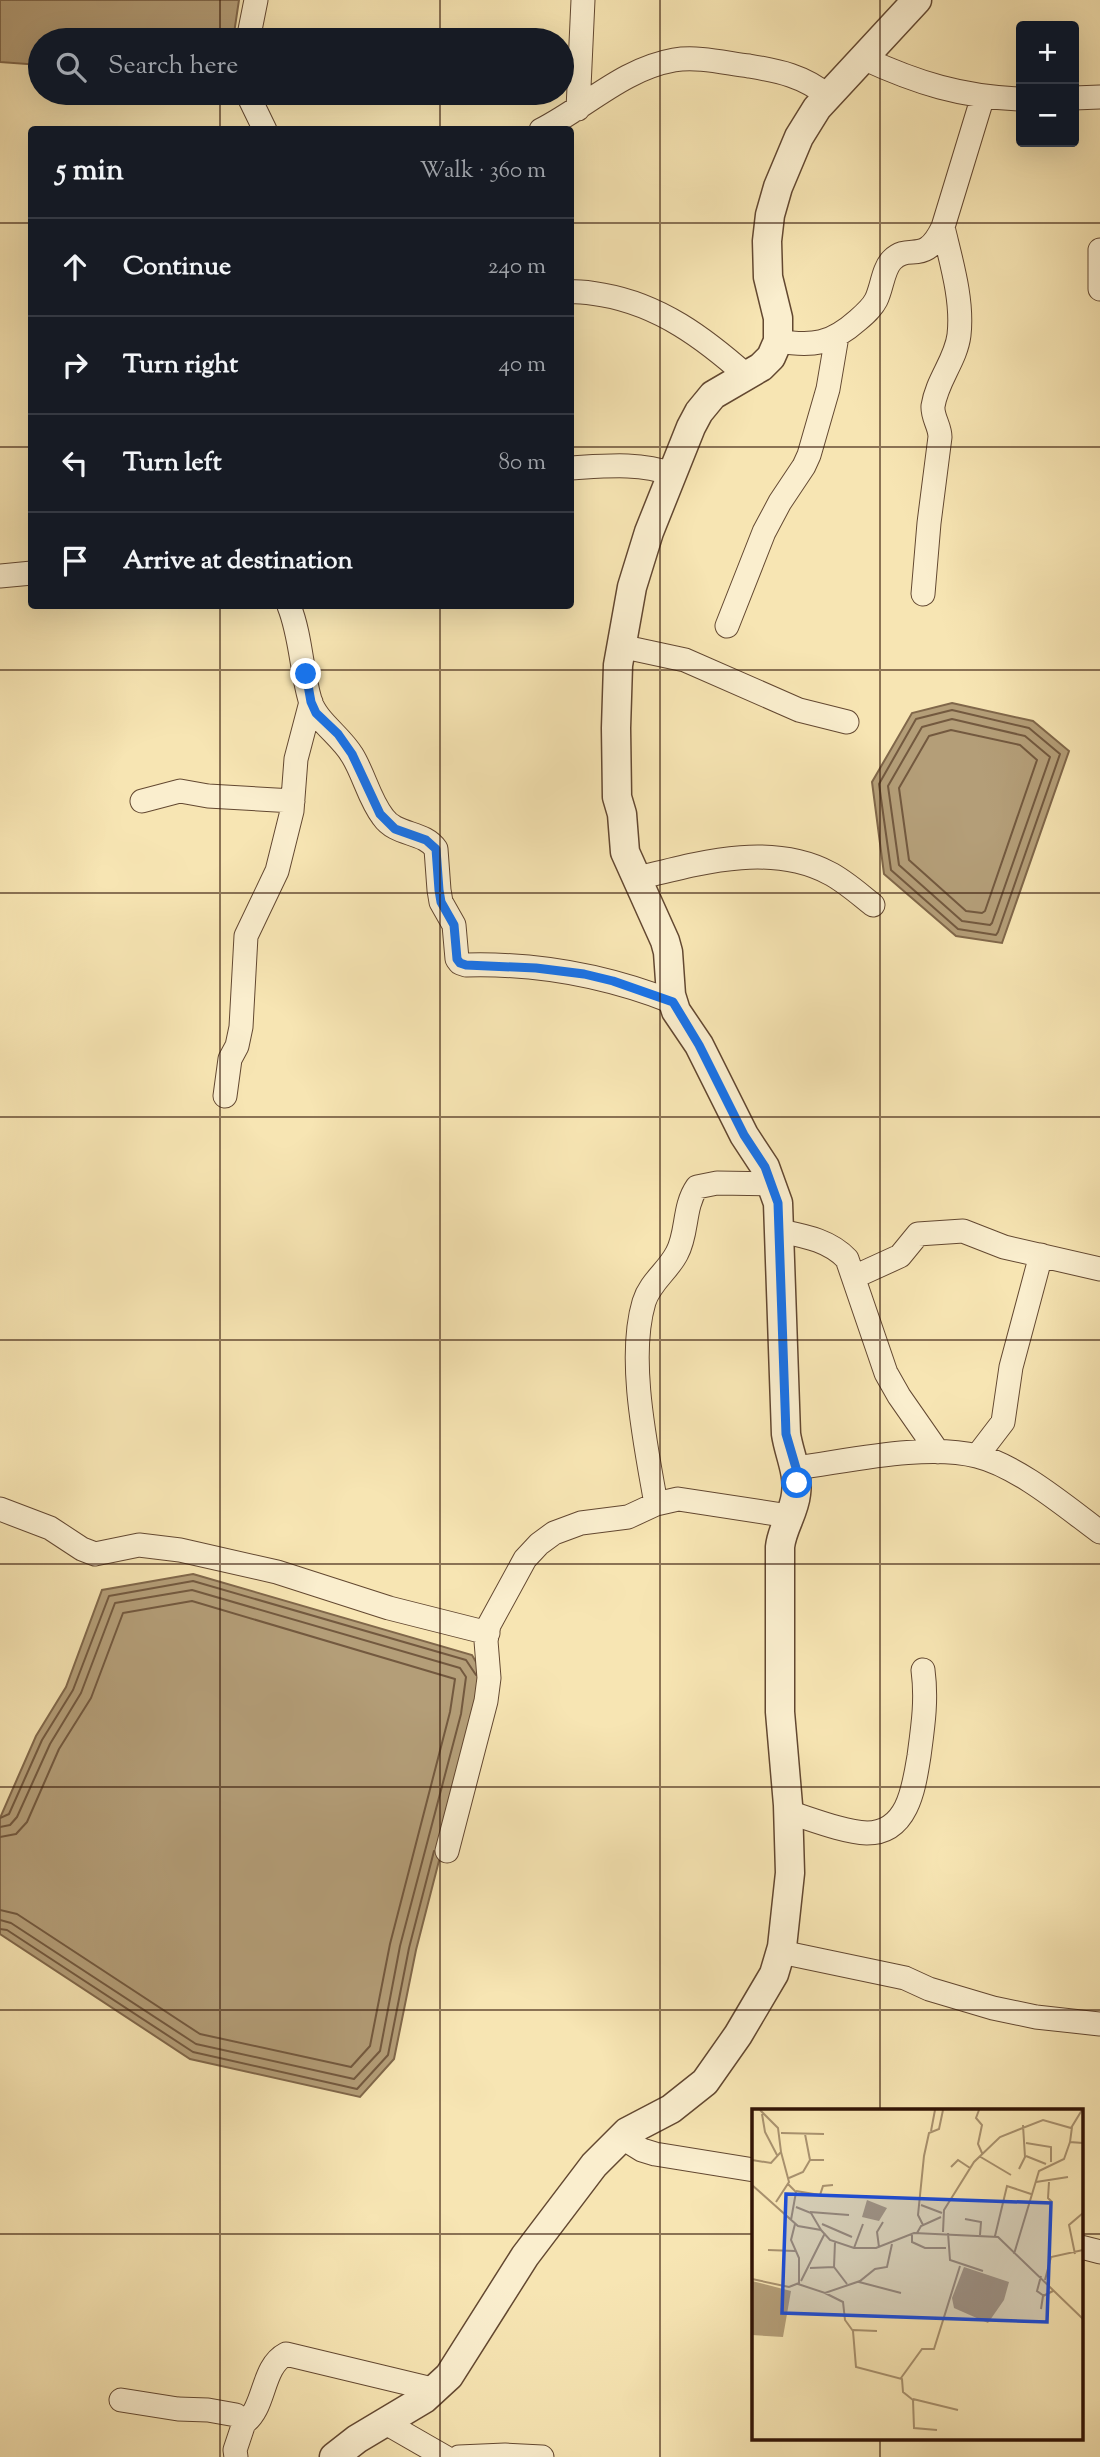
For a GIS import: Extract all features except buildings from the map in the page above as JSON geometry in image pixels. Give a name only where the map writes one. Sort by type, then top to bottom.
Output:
[{"type":"street","points":[[250,28],[256,0]]},
{"type":"street","points":[[578,109],[583,0]]},
{"type":"street","points":[[334,2457],[436,2390],[459,2362],[543,2230],[594,2165],[621,2137],[671,2109],[705,2082],[761,1999],[774,1974],[781,1952],[790,1873],[779,1669],[780,1547],[784,1526],[796,1494],[796,1468],[786,1434],[778,1203],[765,1167],[744,1135],[699,1045],[673,1002],[665,941],[625,852],[622,814],[617,797],[616,699],[620,646],[632,587],[643,551],[691,427],[706,402],[721,389],[761,367],[771,357],[778,341],[780,329],[766,259],[770,215],[778,187],[799,137],[817,108],[917,0]]},
{"type":"street","points":[[863,58],[947,91],[1016,99]]},
{"type":"street","points":[[548,126],[578,109],[612,84],[674,60],[703,60],[786,73],[805,79],[828,96]]},
{"type":"street","points":[[778,341],[811,345],[836,337],[856,322],[876,301],[889,262],[897,256],[927,250],[936,242],[983,96]]},
{"type":"street","points":[[1079,98],[1100,97]]},
{"type":"street","points":[[253,105],[263,126]]},
{"type":"street","points":[[923,594],[940,437],[933,411],[945,371],[957,349],[960,327],[957,293],[943,227]]},
{"type":"street","points":[[1100,250],[1100,289]]},
{"type":"street","points":[[574,292],[627,299],[654,310],[708,342],[747,376]]},
{"type":"street","points":[[727,626],[764,532],[809,455],[828,389],[836,337]]},
{"type":"street","points":[[574,468],[633,466],[672,474]]},
{"type":"street","points":[[0,576],[28,573]]},
{"type":"street","points":[[290,609],[301,647],[311,702],[316,713],[338,734],[352,754],[380,814],[387,823],[395,829],[426,840],[436,849],[441,902],[454,925],[457,959],[460,963],[584,974],[673,1002]]},
{"type":"street","points":[[620,646],[685,660],[799,710],[846,722]]},
{"type":"street","points":[[225,1096],[230,1059],[237,1046],[241,1027],[246,936],[278,871],[290,825],[296,760],[311,702]]},
{"type":"street","points":[[142,801],[180,791],[217,797],[293,801]]},
{"type":"street","points":[[638,878],[736,858],[783,860],[828,872],[873,905]]},
{"type":"street","points":[[656,1504],[644,1428],[639,1371],[640,1325],[644,1301],[650,1288],[677,1254],[688,1207],[697,1187],[717,1183],[773,1184]]},
{"type":"street","points":[[780,1231],[814,1239],[838,1250],[847,1259],[886,1373],[938,1452]]},
{"type":"street","points":[[854,1277],[900,1256],[913,1239],[925,1233],[963,1231],[1004,1247],[1100,1269]]},
{"type":"street","points":[[977,1456],[1003,1422],[1011,1367],[1041,1255]]},
{"type":"street","points":[[796,1468],[901,1454],[938,1452],[977,1456],[1026,1480],[1100,1532]]},
{"type":"street","points":[[447,1851],[486,1701],[489,1625],[525,1559],[539,1544],[554,1533],[569,1527],[628,1517],[656,1504],[678,1499],[789,1516]]},
{"type":"street","points":[[0,1509],[50,1528],[82,1549],[95,1554],[139,1545],[180,1550],[277,1572],[389,1608],[488,1633]]},
{"type":"street","points":[[788,1812],[867,1833],[881,1830],[902,1815],[912,1792],[924,1721],[926,1705],[923,1670]]},
{"type":"street","points":[[781,1952],[905,1978],[929,1989],[993,2008],[1035,2017],[1100,2024]]},
{"type":"street","points":[[621,2137],[642,2150],[655,2154],[752,2169]]},
{"type":"street","points":[[1082,2247],[1100,2252]]},
{"type":"street","points":[[236,2457],[235,2450],[244,2423],[253,2414],[276,2361],[286,2354],[436,2390]]},
{"type":"street","points":[[121,2400],[178,2409],[208,2410],[229,2414],[244,2423]]},
{"type":"street","points":[[384,2422],[445,2457]]},
{"type":"street","points":[[459,2457],[542,2457]]},
{"type":"water","points":[[0,0],[239,0],[235,28],[28,28],[28,64],[0,62]]},
{"type":"water","points":[[952,703],[1033,721],[1069,751],[1002,943],[956,936],[884,874],[872,782],[912,713]]},
{"type":"water","points":[[193,1574],[472,1655],[483,1674],[476,1717],[416,1950],[394,2059],[360,2097],[190,2059],[0,1934],[0,1818],[36,1736],[66,1687],[102,1590]]},
{"type":"route","points":[[306,674],[311,702],[316,713],[338,734],[352,754],[380,814],[395,829],[426,840],[436,849],[441,902],[454,925],[457,959],[460,963],[584,974],[673,1002],[699,1045],[744,1135],[765,1167],[778,1203],[786,1434],[796,1468],[797,1483]]}]
